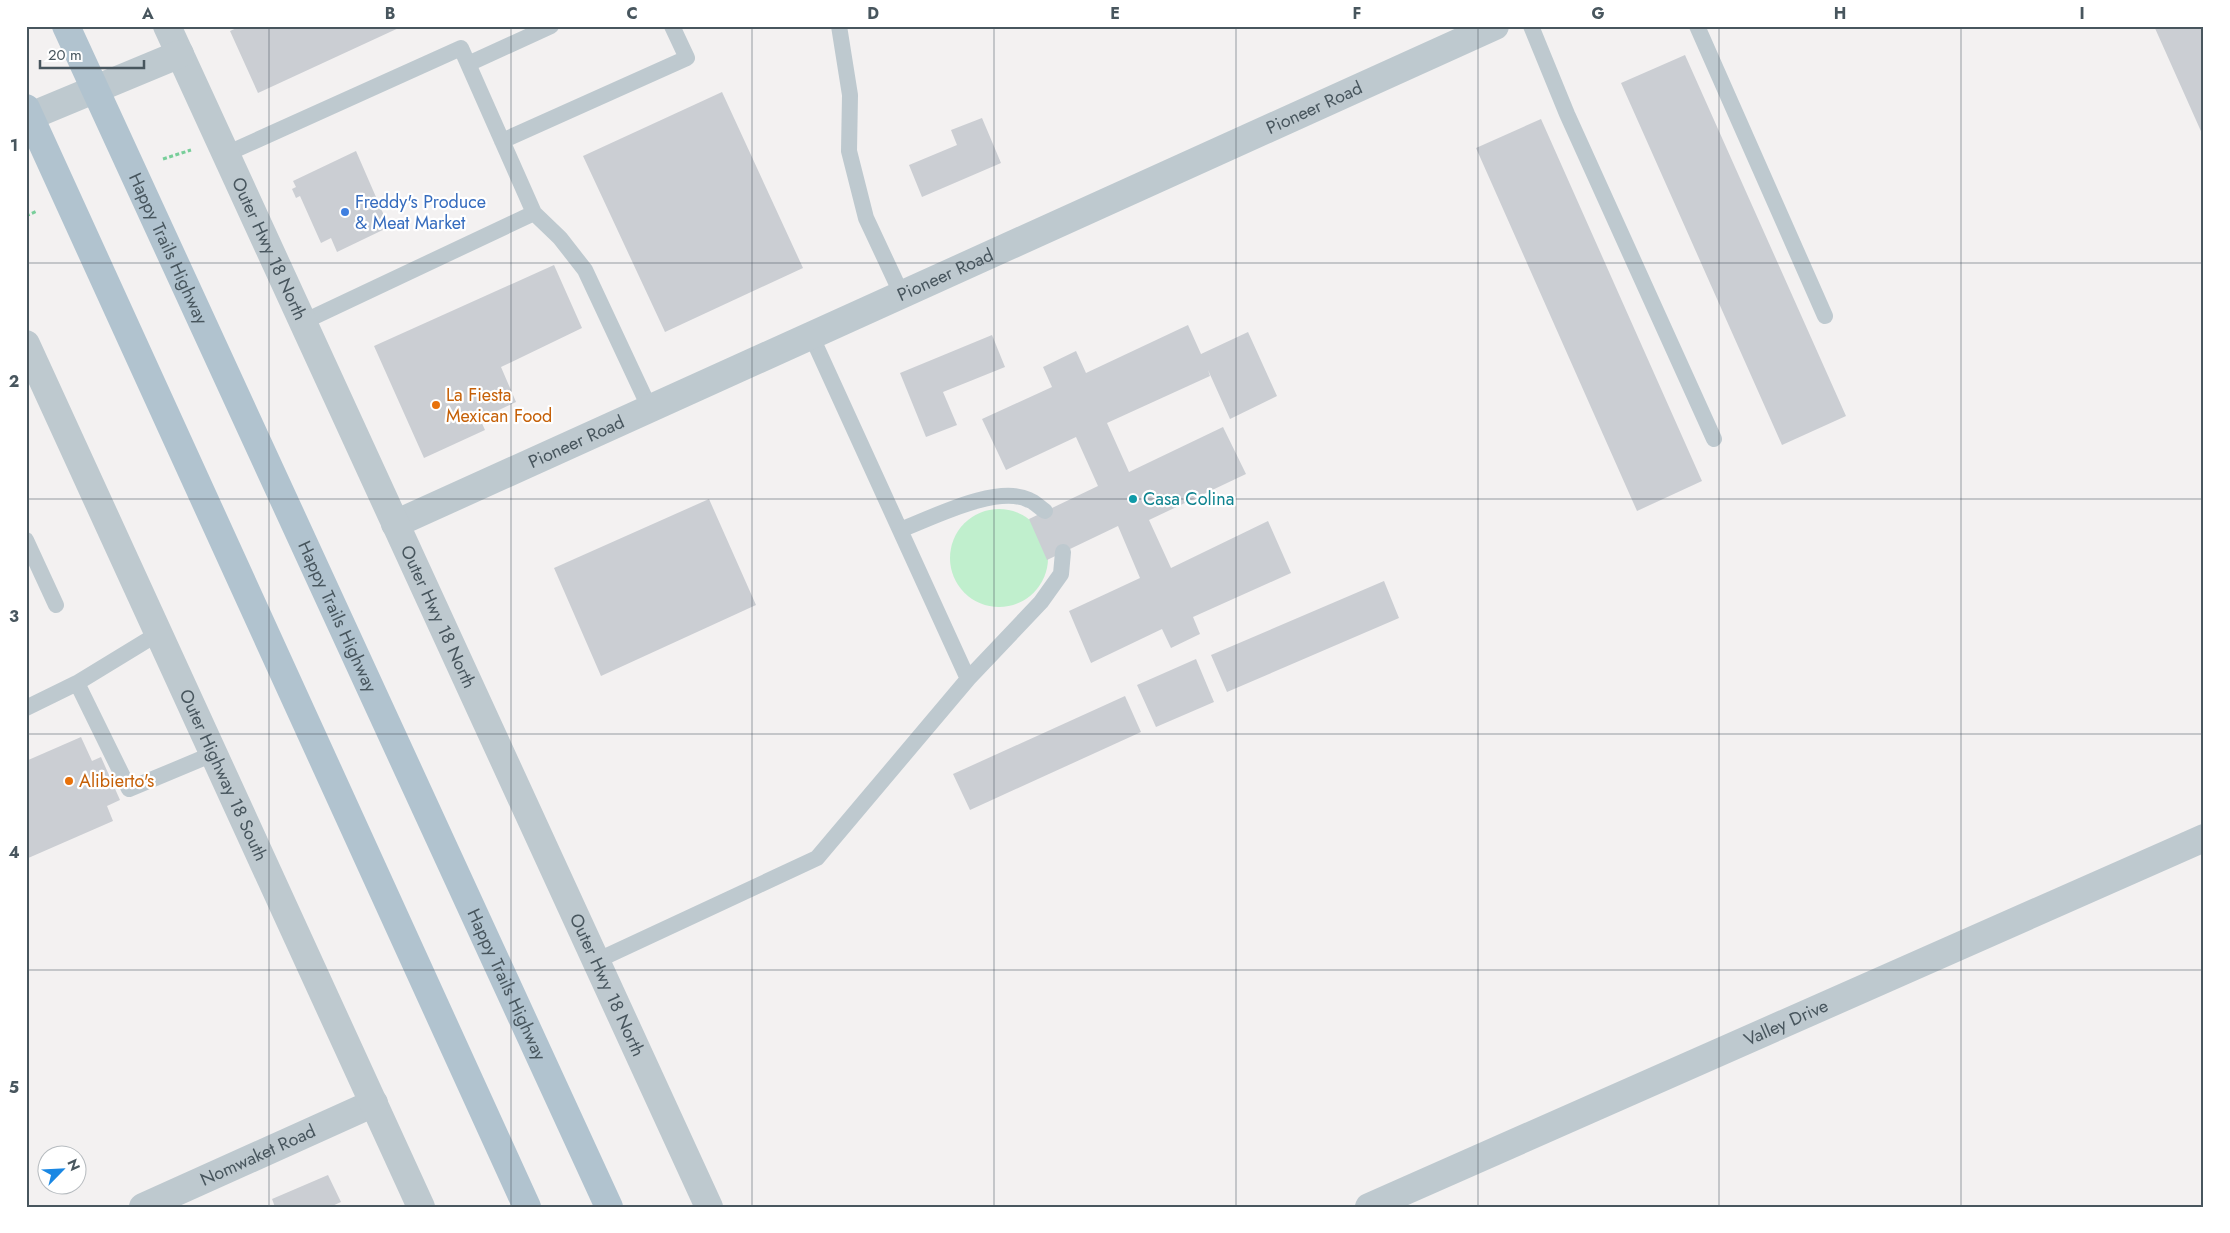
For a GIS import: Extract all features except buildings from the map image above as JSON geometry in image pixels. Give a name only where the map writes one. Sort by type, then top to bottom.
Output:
[{"type":"main road","name":"Happy Trails Highway","points":[[66,26],[610,1207]]},
{"type":"main road","points":[[28,114],[527,1207]]},
{"type":"street","name":"Outer Hwy 18 North","points":[[167,26],[709,1207]]},
{"type":"street","name":"Pioneer Road","points":[[395,524],[1495,26]]},
{"type":"street","points":[[28,114],[95,90],[180,54]]},
{"type":"street","name":"Outer Highway 18 South","points":[[26,344],[421,1207]]},
{"type":"street","name":"Valley Drive","points":[[1369,1207],[2204,838]]},
{"type":"street","name":"Nomwaket Road","points":[[143,1207],[374,1103]]},
{"type":"lane","points":[[468,64],[551,26]]},
{"type":"lane","points":[[502,140],[687,58],[672,26]]},
{"type":"lane","points":[[839,26],[850,95],[849,151],[866,218],[902,295]]},
{"type":"lane","points":[[1531,26],[1566,114],[1714,439]]},
{"type":"lane","points":[[1697,26],[1825,316]]},
{"type":"lane","points":[[226,154],[461,48],[534,212],[560,238],[585,270],[650,409]]},
{"type":"lane","points":[[303,322],[534,212]]},
{"type":"lane","points":[[812,335],[968,679]]},
{"type":"lane","points":[[900,530],[984,498],[1007,496],[1028,499],[1044,511]]},
{"type":"lane","points":[[26,540],[56,605]]},
{"type":"lane","points":[[596,961],[817,858],[968,679],[1041,602],[1060,574],[1063,552]]},
{"type":"lane","points":[[26,708],[77,683],[159,633]]},
{"type":"lane","points":[[77,683],[128,788],[214,754]]},
{"type":"path","points":[[162,159],[199,148]]},
{"type":"path","points":[[26,216],[42,209]]},
{"type":"green space","points":[[999,509],[1018,513],[1034,523],[1044,539],[1048,558],[1044,577],[1034,593],[1018,603],[999,607],[980,603],[964,593],[954,577],[950,558],[954,539],[964,523],[980,513]]},
{"type":"place","name":"Freddy's Produce & Meat Market","points":[[345,212]]},
{"type":"place","name":"La Fiesta Mexican Food","points":[[436,405]]},
{"type":"place","name":"Casa Colina","points":[[1133,499]]},
{"type":"place","name":"Alibierto's","points":[[69,781]]}]
